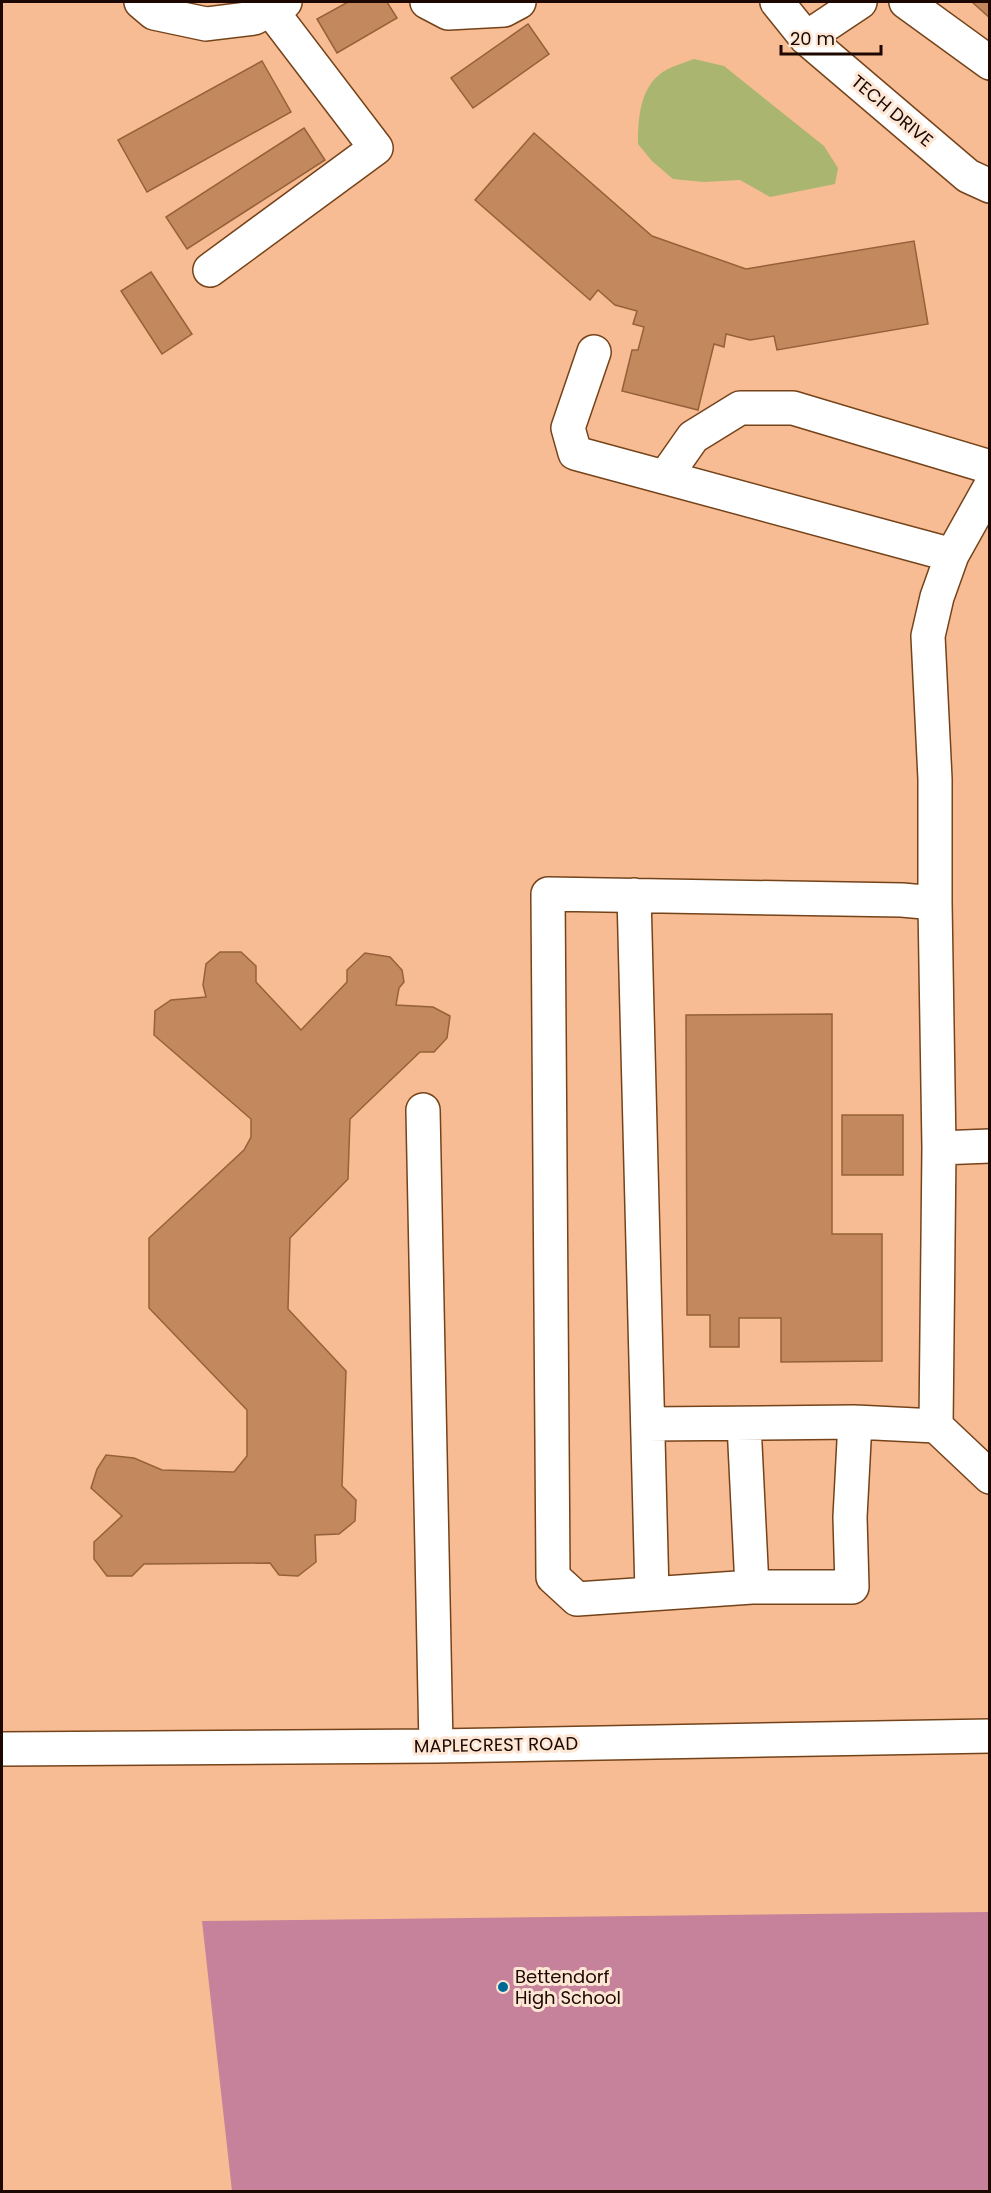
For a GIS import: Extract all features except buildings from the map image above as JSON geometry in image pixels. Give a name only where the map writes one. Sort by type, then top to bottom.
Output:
[{"type":"street","points":[[141,2],[154,13],[206,24],[254,18],[278,5],[376,148],[210,270]]},
{"type":"street","points":[[428,2],[448,13],[504,10],[519,2]]},
{"type":"street","name":"TECH DRIVE","points":[[778,2],[806,38],[968,176],[990,186]]},
{"type":"street","points":[[806,38],[860,2]]},
{"type":"street","points":[[906,2],[990,63]]},
{"type":"street","points":[[594,352],[568,429],[575,453],[952,555]]},
{"type":"street","points":[[665,477],[693,437],[740,408],[793,408],[990,467]]},
{"type":"street","points":[[936,1426],[939,1148],[935,779],[928,636],[937,597],[952,555],[990,487]]},
{"type":"street","points":[[855,1422],[850,1517],[852,1587],[752,1587],[577,1599],[554,1577],[548,894],[890,900],[935,903]]},
{"type":"street","points":[[634,895],[652,1593]]},
{"type":"street","points":[[423,1110],[436,1746]]},
{"type":"street","points":[[939,1148],[990,1146]]},
{"type":"street","points":[[648,1424],[855,1422],[936,1426],[990,1477]]},
{"type":"street","points":[[744,1424],[752,1587]]},
{"type":"street","name":"MAPLECREST ROAD","points":[[2,1749],[436,1746],[990,1736]]},
{"type":"shaded area","points":[[694,59],[724,66],[824,146],[838,168],[835,184],[770,197],[740,180],[704,182],[673,179],[652,161],[638,144],[640,112],[646,92],[659,75]]},
{"type":"shaded area","points":[[989,1912],[989,2191],[232,2191],[202,1921]]},
{"type":"place","name":"Bettendorf High School","points":[[503,1987]]}]
